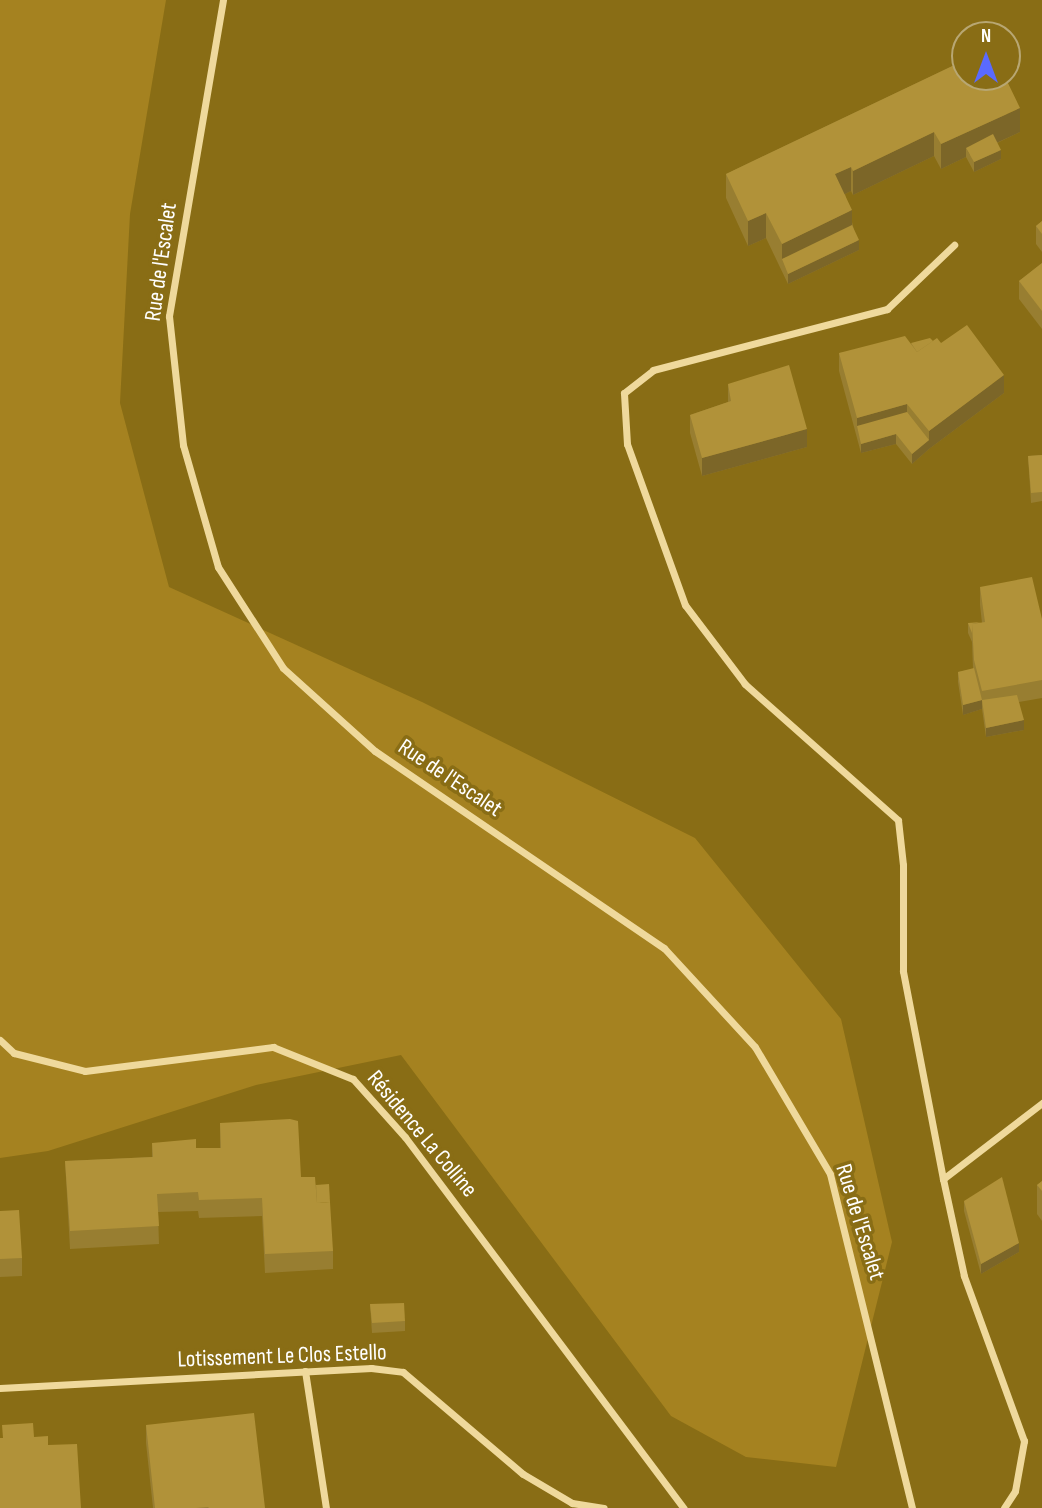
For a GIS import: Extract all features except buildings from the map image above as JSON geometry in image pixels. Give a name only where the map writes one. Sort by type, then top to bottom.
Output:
[{"type":"street","name":"Rue de l'Escalet","points":[[223,0],[169,316],[183,445],[218,567],[283,668],[375,751],[664,948],[755,1047],[830,1174],[863,1299],[912,1508]]},
{"type":"street","points":[[954,245],[887,309],[653,370],[624,393],[627,444],[685,606],[745,684],[898,820],[902,865],[903,971],[943,1178],[964,1276],[1024,1441],[1015,1491],[1004,1508]]},
{"type":"street","name":"Résidence La Colline","points":[[0,1040],[15,1054],[85,1071],[273,1047],[354,1079],[405,1137],[684,1508]]},
{"type":"street","points":[[943,1178],[1042,1103]]},
{"type":"street","name":"Lotissement Le Clos Estello","points":[[0,1388],[371,1368],[403,1373],[523,1474],[572,1503],[604,1508]]},
{"type":"street","points":[[305,1371],[326,1508]]},
{"type":"shaded area","points":[[0,0],[166,0],[130,214],[120,403],[169,587],[422,702],[695,838],[841,1019],[892,1242],[836,1467],[746,1457],[671,1416],[401,1055],[256,1085],[48,1151],[0,1158]]}]
